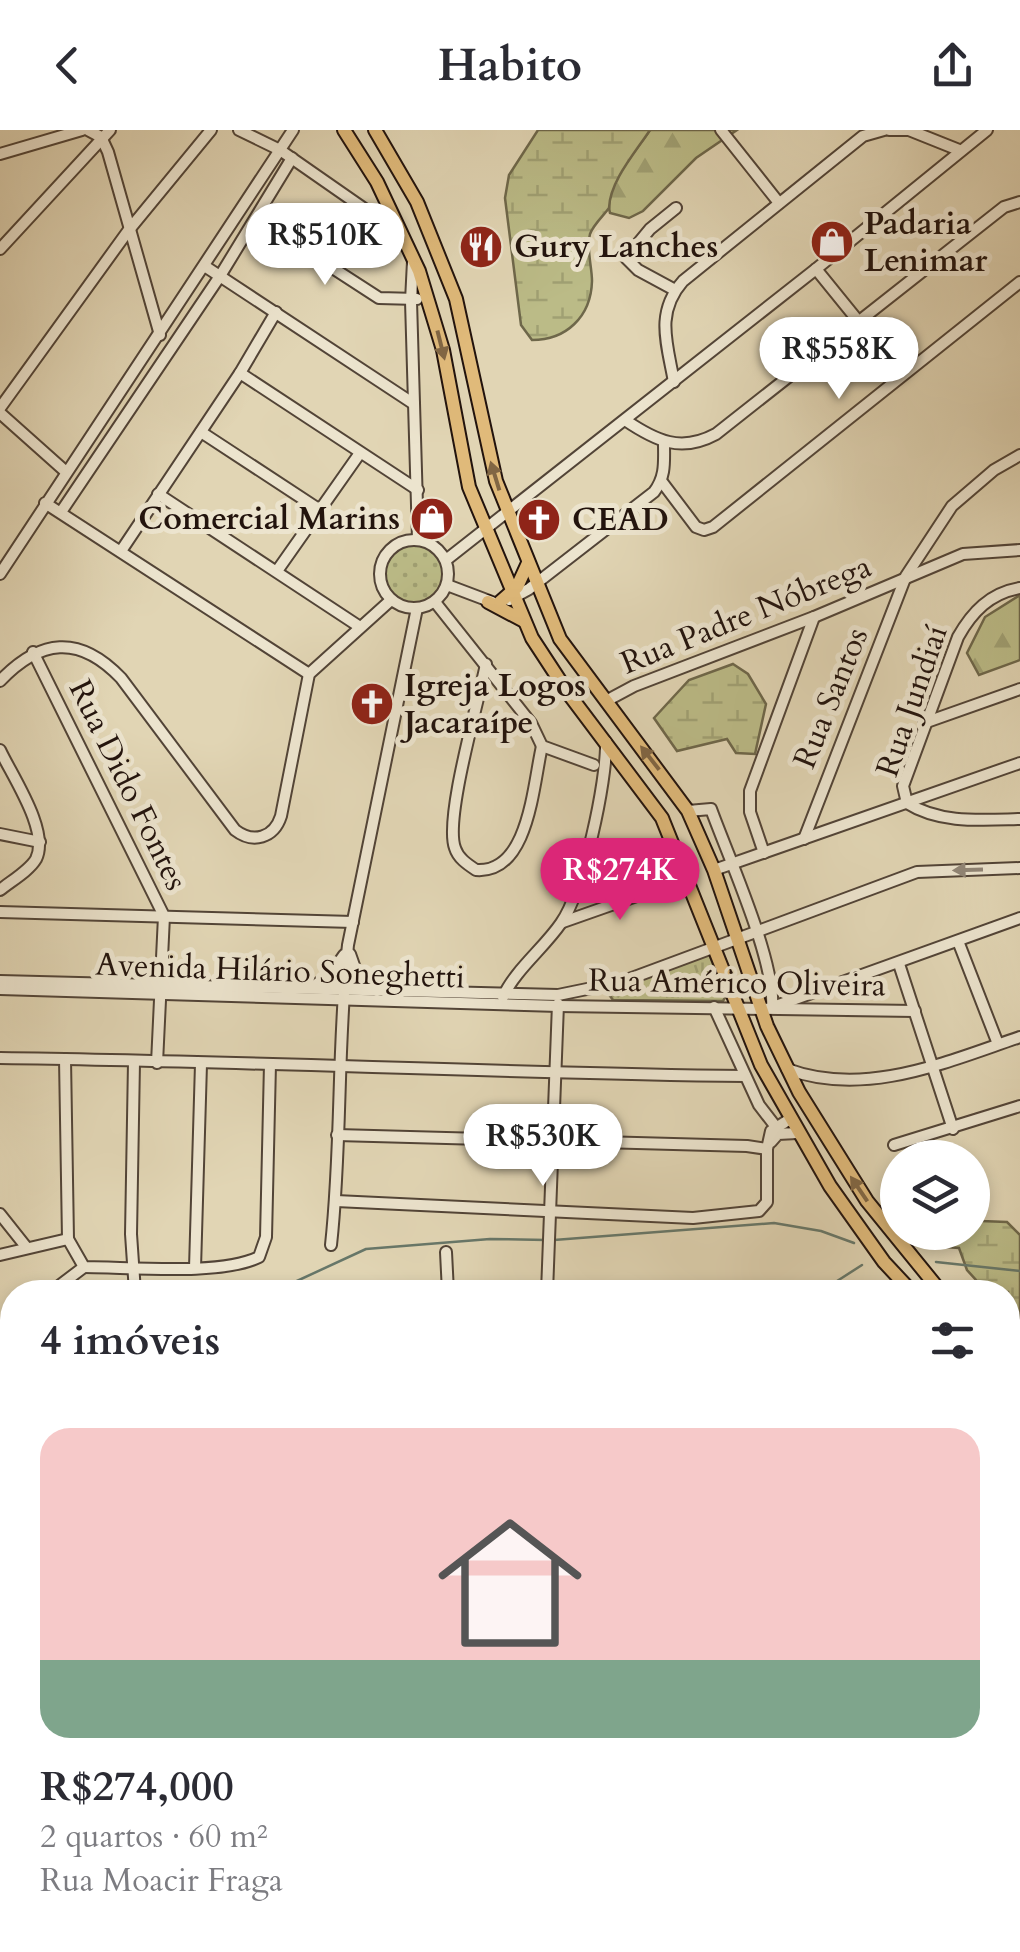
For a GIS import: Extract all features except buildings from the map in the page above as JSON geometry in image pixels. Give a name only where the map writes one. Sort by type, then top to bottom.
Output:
[{"type":"main road","points":[[344,130],[377,182],[428,297],[443,350],[469,487],[524,621],[552,672],[662,818],[761,1065],[798,1133],[866,1239],[902,1280]]},
{"type":"main road","points":[[375,130],[417,202],[456,299],[478,386],[489,455],[508,513],[560,638],[688,812],[714,870],[788,1069],[867,1202],[931,1280]]},
{"type":"main road","points":[[494,602],[514,595],[528,563]]},
{"type":"main road","points":[[494,602],[524,621]]},
{"type":"street","points":[[0,154],[85,130],[106,134]]},
{"type":"street","points":[[65,470],[0,411],[128,232],[210,130]]},
{"type":"street","points":[[240,130],[280,150],[403,235]]},
{"type":"street","points":[[0,574],[65,470],[206,266],[293,130]]},
{"type":"street","points":[[721,130],[779,203]]},
{"type":"street","points":[[674,382],[664,326],[668,298],[779,203],[863,136],[909,130],[959,150]]},
{"type":"street","points":[[446,560],[987,130]]},
{"type":"street","points":[[106,134],[128,232],[160,334]]},
{"type":"street","points":[[0,248],[106,134]]},
{"type":"street","points":[[62,512],[220,276],[292,158]]},
{"type":"street","points":[[625,420],[664,443],[688,445],[716,434],[1004,206],[1020,202]]},
{"type":"street","points":[[675,290],[638,270],[626,258],[650,229],[676,208]]},
{"type":"street","points":[[256,220],[372,295],[384,300],[411,301],[428,297]]},
{"type":"street","points":[[413,259],[418,540]]},
{"type":"street","points":[[206,266],[414,404]]},
{"type":"street","points":[[816,269],[859,322]]},
{"type":"street","points":[[662,482],[696,527],[713,527],[1020,282]]},
{"type":"street","points":[[121,551],[276,312]]},
{"type":"street","points":[[240,373],[418,490]]},
{"type":"street","points":[[200,432],[320,510]]},
{"type":"street","points":[[514,595],[536,583],[654,492],[662,482],[664,443]]},
{"type":"street","points":[[278,570],[360,452]]},
{"type":"street","name":"Rua Santos","points":[[804,839],[906,576],[952,506],[994,470],[1020,455]]},
{"type":"street","points":[[158,494],[360,627]]},
{"type":"street","points":[[45,503],[310,674]]},
{"type":"street","points":[[418,540],[434,546],[446,560],[449,574],[435,602],[417,608],[391,600],[381,582],[382,561],[392,548],[418,540]]},
{"type":"street","name":"Rua Padre Nóbrega","points":[[606,701],[634,686],[963,554],[1020,550]]},
{"type":"street","points":[[446,585],[494,602]]},
{"type":"street","name":"Rua Jundiaí","points":[[906,803],[903,786],[958,638],[969,618],[988,599],[1020,588]]},
{"type":"street","points":[[0,681],[33,652],[60,646],[83,650],[106,662],[235,830],[245,838],[264,837],[278,825],[310,674],[391,600]]},
{"type":"street","points":[[435,602],[486,664],[531,723],[542,746],[522,838],[504,864],[496,869],[476,870],[456,852],[453,836],[456,804],[486,664]]},
{"type":"street","points":[[332,1245],[348,947],[417,608]]},
{"type":"street","points":[[764,853],[750,812],[750,791],[814,617]]},
{"type":"street","name":"Rua Dido Fontes","points":[[33,652],[164,916],[157,1063]]},
{"type":"street","points":[[924,723],[1020,690]]},
{"type":"street","points":[[503,998],[562,922],[578,889],[601,788],[606,742]]},
{"type":"street","points":[[542,746],[594,765]]},
{"type":"street","points":[[0,750],[29,808],[40,842],[32,864],[0,890]]},
{"type":"street","points":[[714,870],[1020,762]]},
{"type":"street","points":[[906,803],[949,818],[1020,819]]},
{"type":"street","points":[[688,812],[710,809],[756,932],[773,993],[766,1008]]},
{"type":"street","points":[[0,834],[40,842]]},
{"type":"street","points":[[549,1280],[558,1001],[621,982],[917,872],[1020,868]]},
{"type":"street","points":[[562,922],[688,878]]},
{"type":"street","points":[[0,912],[354,922]]},
{"type":"street","points":[[766,1008],[1020,918]]},
{"type":"street","points":[[958,941],[998,1044]]},
{"type":"street","points":[[310,988],[339,966],[348,947]]},
{"type":"street","points":[[348,947],[357,974],[378,992]]},
{"type":"street","points":[[899,964],[953,1129]]},
{"type":"street","points":[[621,982],[618,995],[622,1004]]},
{"type":"street","name":"Avenida Hilário Soneghetti","points":[[0,985],[310,988],[343,994],[378,992],[430,997]]},
{"type":"street","name":"Avenida Hilário Soneghetti","points":[[161,988],[558,1001]]},
{"type":"street","name":"Rua Américo Oliveira","points":[[558,1001],[915,1010]]},
{"type":"street","points":[[714,1007],[758,1105],[775,1131]]},
{"type":"street","points":[[788,1069],[806,1076],[888,1078],[933,1067],[1020,1036]]},
{"type":"street","points":[[0,1058],[745,1076]]},
{"type":"street","points":[[64,1059],[68,1239],[84,1268]]},
{"type":"street","points":[[134,1062],[135,1280]]},
{"type":"street","points":[[195,1268],[201,1064]]},
{"type":"street","points":[[67,1280],[84,1268],[195,1268],[256,1259],[262,1254],[266,1237],[270,1064]]},
{"type":"street","points":[[912,1140],[1020,1106]]},
{"type":"street","points":[[336,1201],[693,1218],[759,1211],[767,1202],[767,1148],[775,1131],[790,1118]]},
{"type":"street","points":[[775,1131],[798,1133]]},
{"type":"street","points":[[337,1135],[767,1148]]},
{"type":"street","points":[[0,1214],[27,1248]]},
{"type":"street","points":[[0,1255],[68,1239]]},
{"type":"street","points":[[446,1252],[447,1280]]},
{"type":"green space","points":[[538,130],[650,130],[618,178],[609,208],[590,234],[591,294],[582,315],[556,336],[532,340],[521,325],[505,198],[509,175]]},
{"type":"green space","points":[[650,130],[737,130],[696,158],[643,211],[629,218],[610,213],[616,181]]},
{"type":"green space","points":[[413,544],[434,553],[443,574],[434,595],[413,604],[392,595],[383,574],[392,553]]},
{"type":"green space","points":[[1020,595],[1020,660],[979,675],[967,653],[985,617]]},
{"type":"green space","points":[[733,664],[748,674],[766,704],[755,754],[736,753],[727,739],[677,751],[654,718],[689,680]]},
{"type":"green space","points":[[709,954],[726,996],[723,1001],[613,1000],[610,996],[611,989]]},
{"type":"green space","points":[[990,1221],[1007,1222],[1020,1235],[1020,1280],[976,1280],[967,1270],[960,1250],[990,1250]]},
{"type":"waterway","points":[[554,1240],[774,1223],[821,1231],[854,1243]]},
{"type":"waterway","points":[[299,1280],[366,1249],[490,1239],[546,1240]]},
{"type":"waterway","points":[[936,1262],[1020,1271]]},
{"type":"waterway","points":[[839,1280],[862,1265]]},
{"type":"place","name":"Padaria Lenimar","points":[[832,242]]},
{"type":"place","name":"Gury Lanches","points":[[481,247]]},
{"type":"place","name":"Comercial Marins","points":[[432,519]]},
{"type":"place","name":"CEAD","points":[[539,520]]},
{"type":"place","name":"Igreja Logos Jacaraípe","points":[[372,704]]}]
